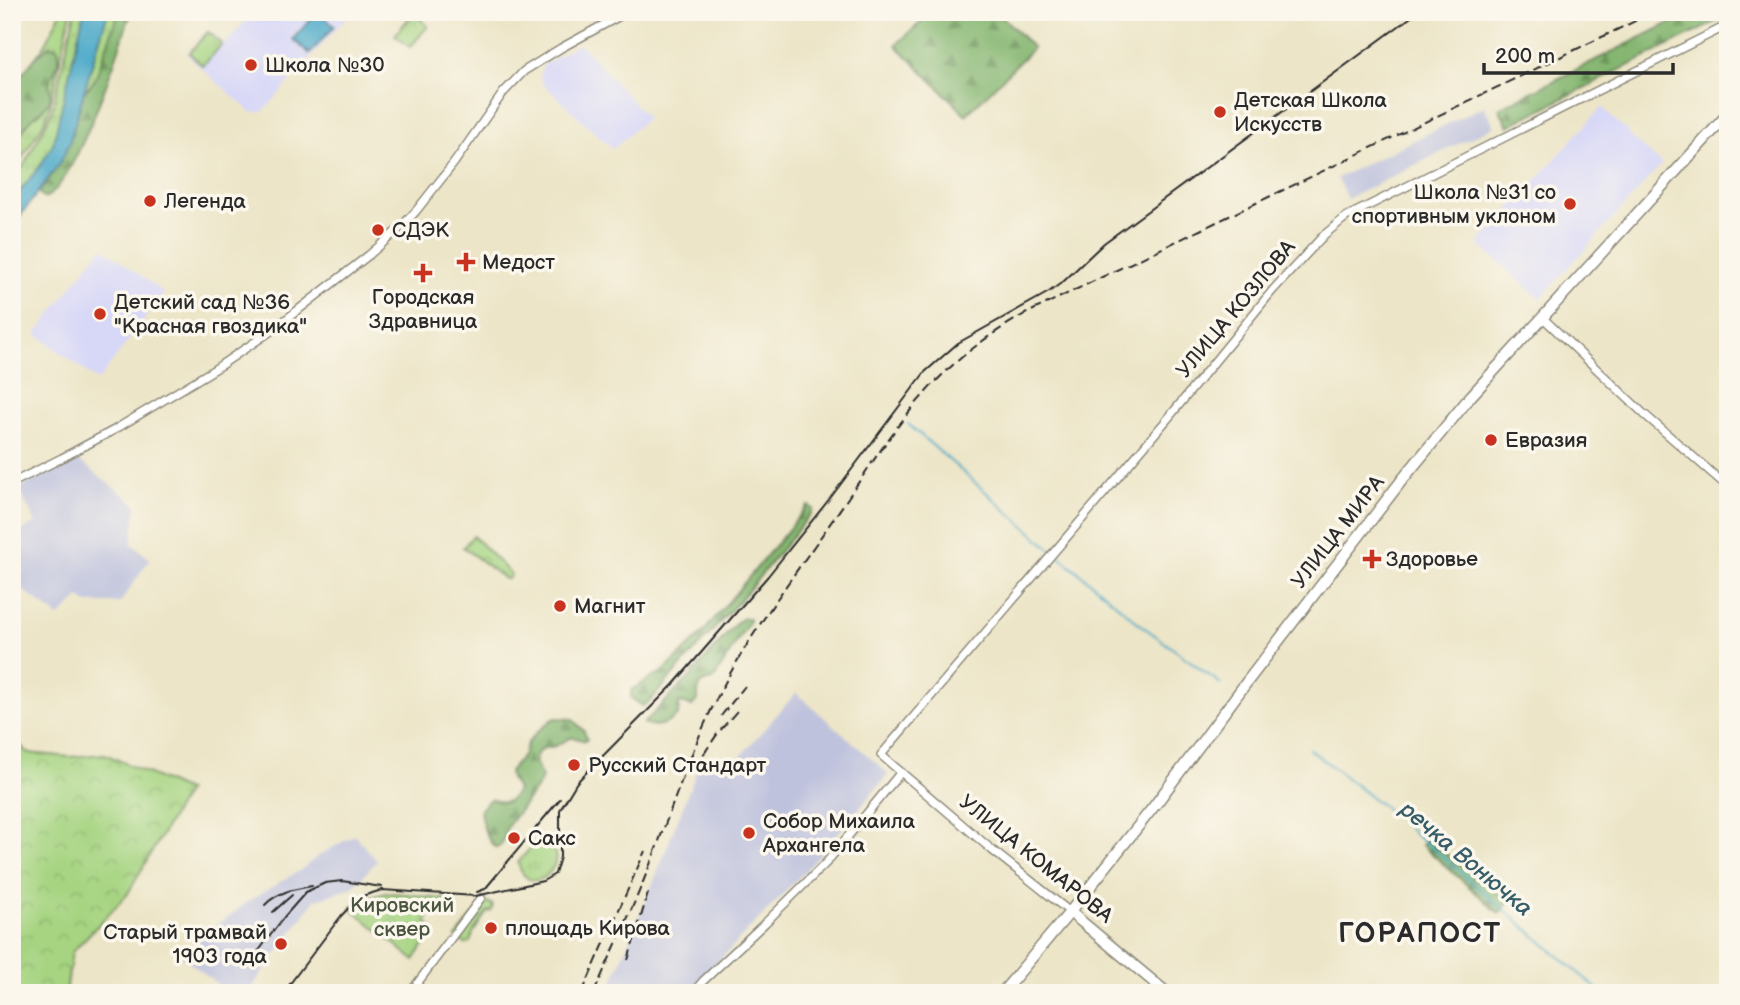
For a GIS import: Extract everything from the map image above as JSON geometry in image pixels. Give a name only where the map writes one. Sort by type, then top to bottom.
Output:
[{"type":"main road","name":"УЛИЦА МИРА","points":[[1002,993],[1155,805],[1402,480],[1471,396],[1728,114]]},
{"type":"main road","name":"УЛИЦА КОМАРОВА","points":[[1070,912],[1167,993]]},
{"type":"street","points":[[12,483],[114,430],[215,369],[328,288],[386,241],[416,211],[454,163],[503,93],[524,71],[627,12]]},
{"type":"street","name":"УЛИЦА КОЗЛОВА","points":[[881,755],[1170,416],[1273,289],[1333,226],[1346,217],[1728,25]]},
{"type":"street","points":[[1543,318],[1644,414],[1728,487]]},
{"type":"street","name":"УЛИЦА КОМАРОВА","points":[[881,755],[992,850],[1070,912]]},
{"type":"street","points":[[693,993],[826,863],[901,772]]},
{"type":"street","points":[[410,993],[481,898]]},
{"type":"shaded area","name":"Школа №30","points":[[254,12],[268,15],[272,12],[351,12],[263,112],[251,112],[187,54],[208,30],[225,44]]},
{"type":"shaded area","points":[[576,45],[586,50],[647,118],[613,149],[543,84],[540,76],[544,65]]},
{"type":"shaded area","points":[[1484,106],[1494,126],[1347,199],[1337,178]]},
{"type":"shaded area","name":"Школа №31 со спортивным уклоном","points":[[1602,107],[1628,135],[1662,164],[1540,299],[1478,244]]},
{"type":"shaded area","name":"Детский сад №36 \"Красная гвоздика\"","points":[[102,247],[164,293],[98,381],[36,334]]},
{"type":"shaded area","points":[[78,460],[137,505],[132,544],[150,559],[120,603],[88,603],[79,598],[59,617],[12,582],[12,536],[36,523],[18,488]]},
{"type":"shaded area","points":[[796,693],[889,774],[807,869],[688,993],[608,993],[702,757],[731,767]]},
{"type":"shaded area","points":[[355,835],[377,861],[353,887],[315,900],[248,993],[229,993],[181,956],[252,899]]},
{"type":"green space","points":[[61,12],[71,12],[49,110],[12,174],[12,159],[18,154],[12,148],[12,114],[20,134],[33,117],[41,112],[58,62],[49,46],[36,57]]},
{"type":"green space","points":[[75,12],[84,12],[53,144],[41,165],[12,201],[12,179],[24,165],[52,111]]},
{"type":"green space","points":[[108,12],[119,12],[95,80],[83,94]]},
{"type":"green space","points":[[119,12],[131,12],[95,114],[69,170],[56,189],[44,198],[39,193],[60,163],[69,144],[83,94],[95,80]]},
{"type":"green space","points":[[932,12],[998,12],[1033,48],[966,115],[896,45]]},
{"type":"green space","points":[[1692,12],[1728,12],[1728,16],[1508,126],[1499,108]]},
{"type":"green space","points":[[413,13],[428,26],[410,47],[395,35]]},
{"type":"green space","points":[[208,32],[222,44],[203,66],[189,53]]},
{"type":"green space","points":[[49,46],[57,47],[59,56],[49,82],[49,102],[20,134],[16,135],[15,118],[12,114],[12,87],[36,57]]},
{"type":"green space","points":[[808,506],[813,509],[812,512],[747,592],[650,701],[643,706],[631,698],[631,690],[665,670],[701,635]]},
{"type":"green space","points":[[473,536],[510,573],[508,579],[463,547]]},
{"type":"green space","points":[[749,618],[749,622],[713,680],[700,685],[698,699],[692,706],[679,704],[678,715],[662,725],[644,723],[691,676],[737,622]]},
{"type":"green space","points":[[555,718],[572,719],[584,731],[587,739],[585,741],[571,737],[555,746],[544,748],[537,754],[536,765],[542,777],[540,783],[507,827],[502,844],[497,848],[488,837],[480,811],[491,799],[504,802],[513,798],[517,789],[510,779],[509,771],[523,756],[527,744],[535,734]]},
{"type":"green space","points":[[12,737],[28,753],[70,757],[105,754],[187,791],[127,895],[72,952],[66,993],[12,993]]},
{"type":"green space","points":[[1427,839],[1509,902],[1499,913],[1422,845]]},
{"type":"green space","points":[[535,842],[549,846],[555,854],[555,863],[550,872],[533,880],[525,876],[518,863]]},
{"type":"green space","name":"Кировский сквер","points":[[386,893],[453,901],[446,912],[437,909],[429,913],[427,923],[434,930],[414,960],[353,910],[352,907]]},
{"type":"green space","points":[[484,902],[492,904],[493,908],[487,912],[473,933],[471,941],[466,944],[456,937]]},
{"type":"water","points":[[84,12],[108,12],[69,144],[60,163],[12,227],[12,201],[41,165],[53,144]]},
{"type":"water","points":[[317,12],[334,26],[310,54],[293,39]]},
{"type":"waterway","points":[[908,424],[1053,551]]},
{"type":"waterway","points":[[1057,554],[1141,625],[1221,684]]},
{"type":"waterway","name":"речка Вонючка","points":[[1309,749],[1384,807],[1602,993]]},
{"type":"tram line","points":[[283,993],[341,916],[359,897],[382,890],[476,896],[543,881],[555,874],[560,857],[560,810],[577,782],[673,685],[768,576],[925,372],[958,343],[1049,292],[1104,243],[1418,12]]},
{"type":"tram line","points":[[477,892],[485,889],[560,799]]},
{"type":"tram line","points":[[255,956],[306,892],[325,883],[342,881],[382,887]]},
{"type":"tram line","points":[[265,905],[280,894],[312,886]]},
{"type":"tram line","points":[[273,912],[292,895]]},
{"type":"railway","points":[[594,993],[643,882],[696,744],[744,649],[894,431],[922,396],[954,364],[970,350],[1023,315],[1654,12]]},
{"type":"railway","points":[[721,716],[745,686]]},
{"type":"railway","points":[[695,767],[737,711]]},
{"type":"railway","points":[[582,993],[645,851]]},
{"type":"railway","points":[[628,960],[649,890]]},
{"type":"place","name":"Школа №30","points":[[251,65]]},
{"type":"place","name":"Детская Школа Искусств","points":[[1220,112]]},
{"type":"place","name":"Легенда","points":[[150,201]]},
{"type":"place","name":"Школа №31 со спортивным уклоном","points":[[1570,204]]},
{"type":"place","name":"СДЭК","points":[[378,230]]},
{"type":"place","name":"Медост","points":[[466,262]]},
{"type":"place","name":"Городская Здравница","points":[[423,273]]},
{"type":"place","name":"Детский сад №36 \"Красная гвоздика\"","points":[[100,314]]},
{"type":"place","name":"Евразия","points":[[1491,440]]},
{"type":"place","name":"Здоровье","points":[[1372,559]]},
{"type":"place","name":"Магнит","points":[[560,606]]},
{"type":"place","name":"Русский Стандарт","points":[[574,765]]},
{"type":"place","name":"Собор Михаила Архангела","points":[[749,833]]},
{"type":"place","name":"Сакс","points":[[514,838]]},
{"type":"place","name":"площадь Кирова","points":[[491,928]]},
{"type":"place","name":"Старый трамвай 1903 года","points":[[281,944]]},
{"type":"district","name":"ГОРАПОСТ","points":[[1420,933]]}]
